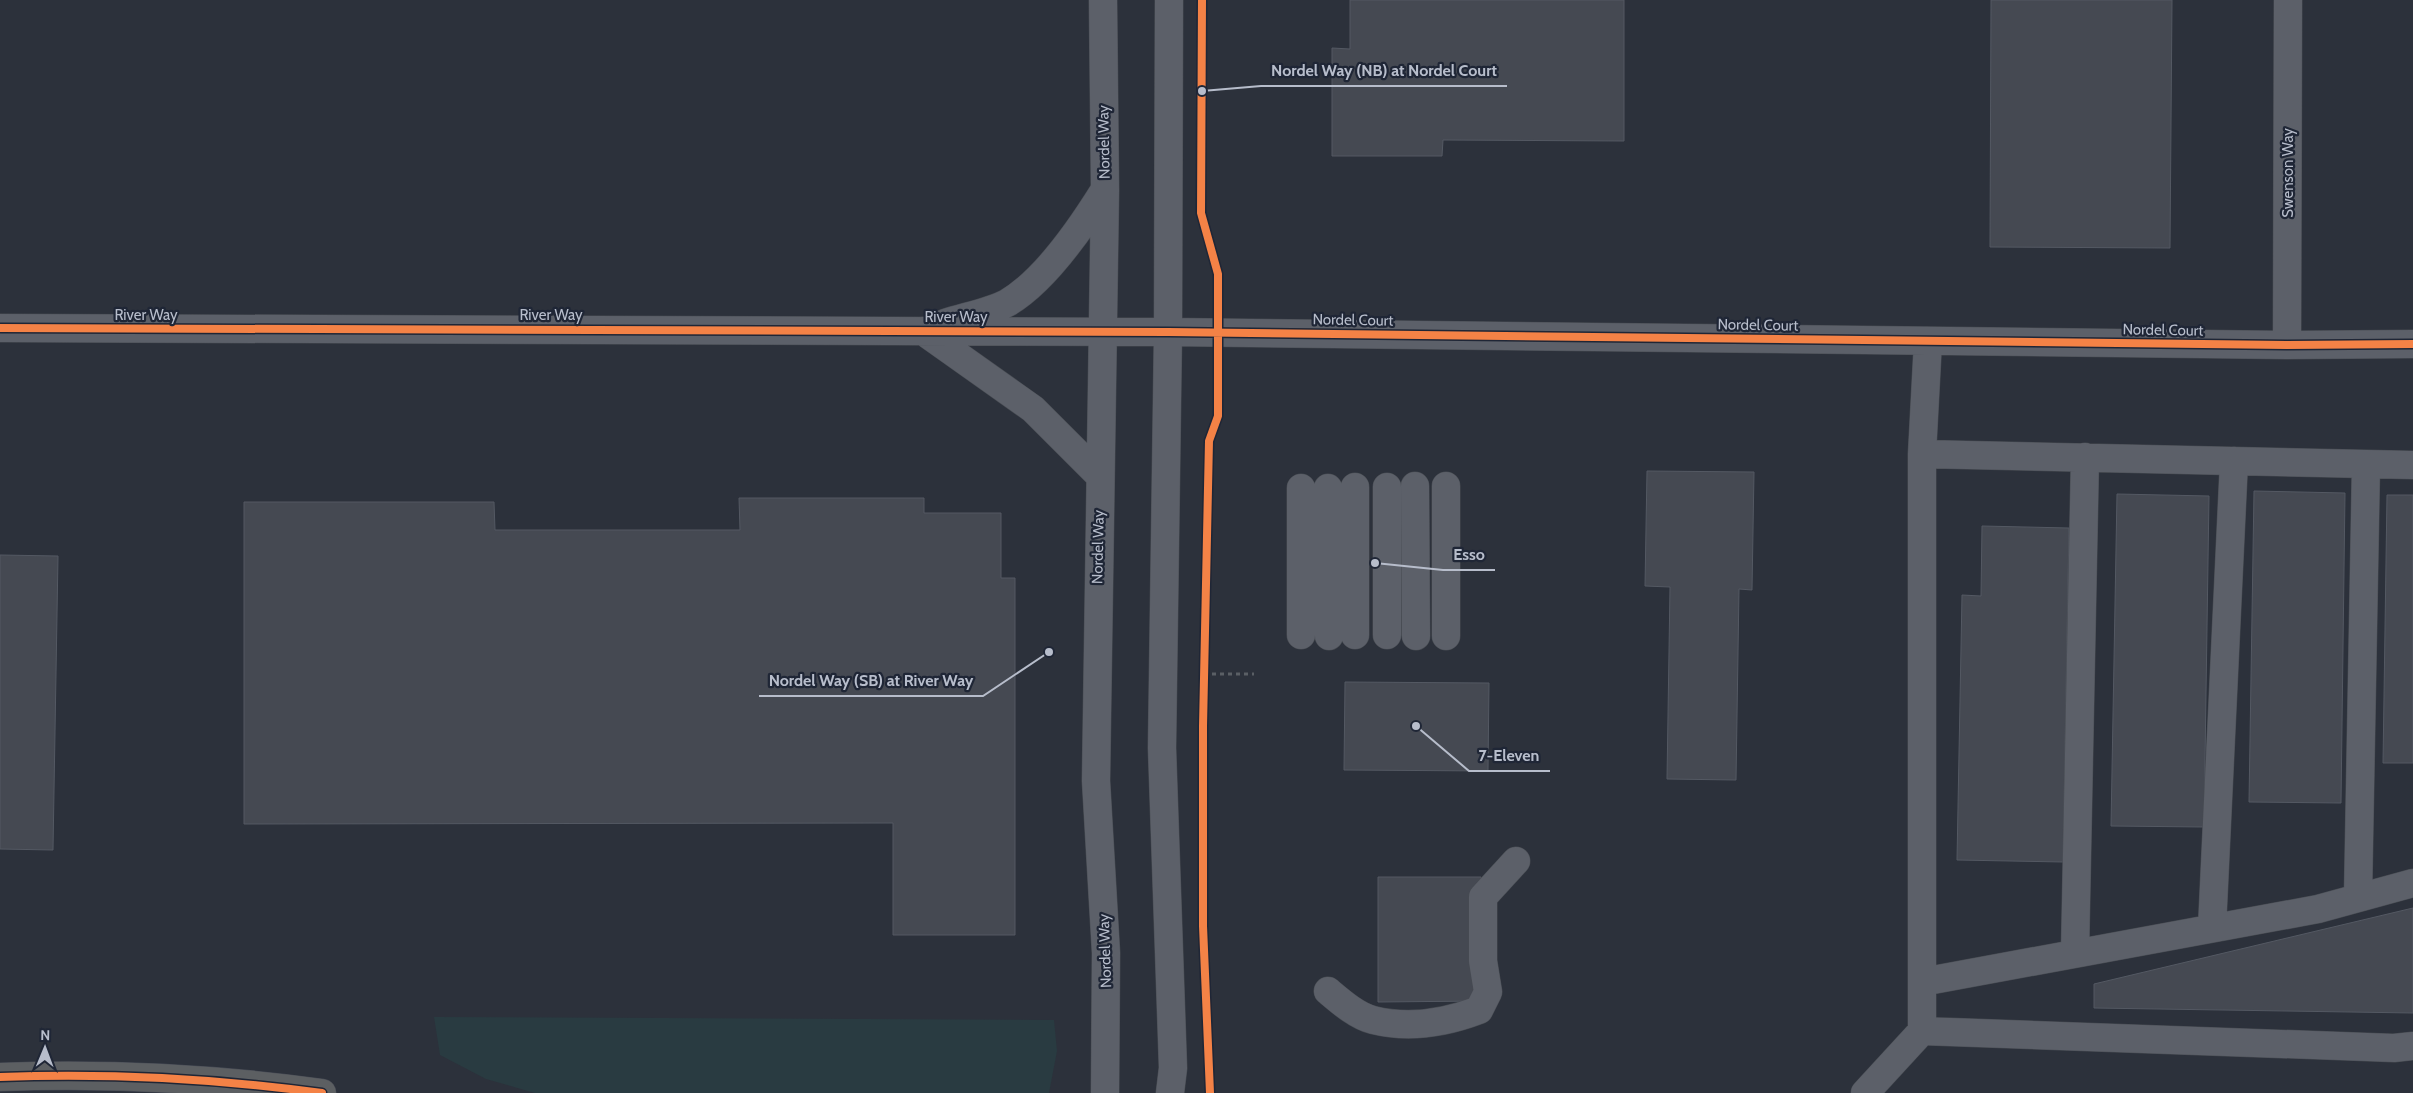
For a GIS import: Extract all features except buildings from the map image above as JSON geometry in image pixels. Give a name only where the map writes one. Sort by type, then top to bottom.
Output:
[{"type":"highway","points":[[0,1077],[143,1076],[242,1082],[322,1093]]},
{"type":"street","name":"Nordel Way","points":[[1102,0],[1105,190],[1099,475],[1096,782],[1106,953],[1105,1093]]},
{"type":"street","points":[[1169,0],[1168,332],[1162,748],[1173,1085]]},
{"type":"street","name":"Swenson Way","points":[[2287,345],[2288,0]]},
{"type":"street","points":[[923,330],[1006,303],[1036,278],[1078,234],[1105,190]]},
{"type":"street","name":"River Way","points":[[0,328],[1102,331]]},
{"type":"street","points":[[923,330],[1032,409],[1099,475]]},
{"type":"street","name":"Nordel Court","points":[[1102,331],[2287,345],[2413,344]]},
{"type":"street","points":[[1866,1093],[1922,1030],[1922,454],[1928,341]]},
{"type":"street","points":[[1922,454],[2413,465]]},
{"type":"street","points":[[2075,953],[2084,458]]},
{"type":"street","points":[[2212,928],[2234,461]]},
{"type":"street","points":[[2358,898],[2366,464]]},
{"type":"street","points":[[1415,486],[1416,636]]},
{"type":"street","points":[[1446,486],[1446,636]]},
{"type":"street","points":[[1387,487],[1387,635]]},
{"type":"street","points":[[1301,488],[1301,635]]},
{"type":"street","points":[[1342,488],[1342,636]]},
{"type":"street","points":[[1328,992],[1349,1008],[1372,1020],[1426,1024],[1460,1017],[1479,1010],[1488,992],[1483,961],[1483,897],[1516,862]]},
{"type":"street","points":[[1922,982],[2318,909],[2413,883]]},
{"type":"street","points":[[1922,1030],[2394,1048],[2413,1046]]},
{"type":"path","points":[[1204,664],[1204,683]]},
{"type":"path","points":[[1204,674],[1254,674]]},
{"type":"shaded area","points":[[434,1017],[1054,1020],[1057,1051],[1049,1093],[535,1093],[486,1079],[440,1055]]},
{"type":"cycle path","points":[[1202,0],[1201,213],[1218,274],[1218,416],[1209,441],[1203,726],[1203,926],[1210,1093]]},
{"type":"cycle path","points":[[0,328],[1168,332],[2287,345],[2413,344]]},
{"type":"cycle path","points":[[0,1077],[122,1076],[201,1080],[322,1093]]},
{"type":"place","name":"Nordel Way (NB) at Nordel Court","points":[[1202,91]]},
{"type":"place","name":"Esso","points":[[1375,563]]},
{"type":"place","name":"Nordel Way (SB) at River Way","points":[[1049,652]]},
{"type":"place","name":"7-Eleven","points":[[1416,726]]}]
